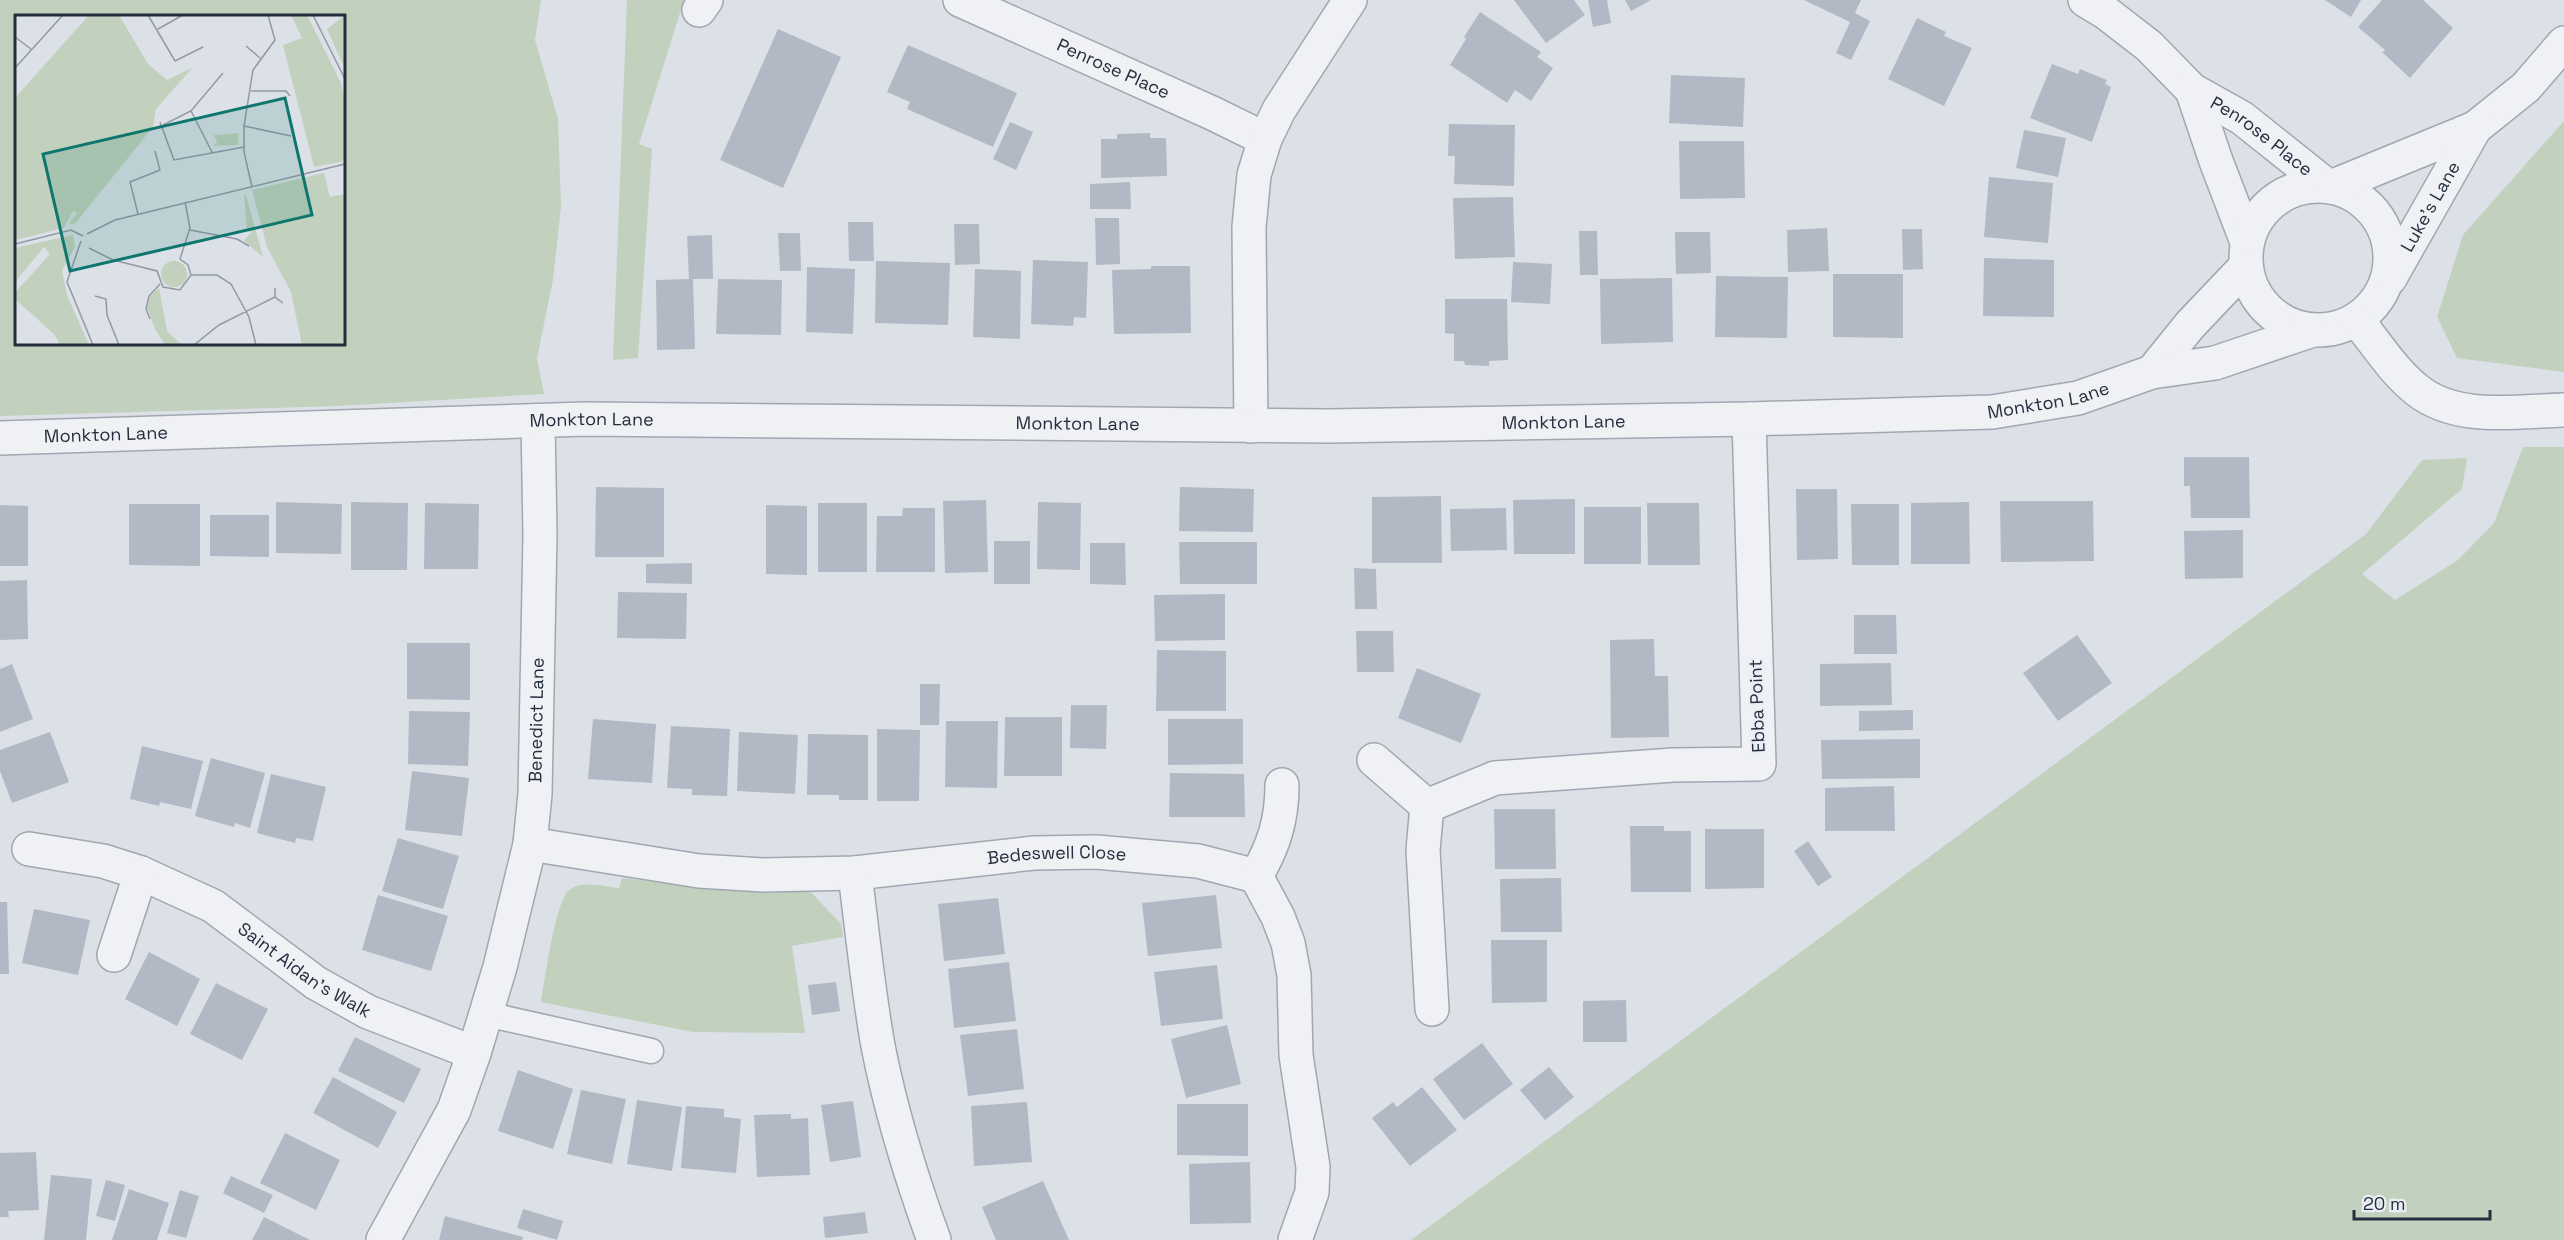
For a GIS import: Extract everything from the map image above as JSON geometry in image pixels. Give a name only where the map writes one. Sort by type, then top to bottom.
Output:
[{"type":"street","name":"Penrose Place","points":[[960,0],[1202,108],[1265,139]]},
{"type":"street","points":[[1251,426],[1249,228],[1254,176],[1265,139],[1279,110],[1350,0]]},
{"type":"street","name":"Penrose Place","points":[[2085,0],[2105,12],[2149,46],[2192,90],[2242,118],[2329,186]]},
{"type":"street","name":"Luke's Lane","points":[[2329,186],[2475,128],[2526,87],[2564,43]]},
{"type":"street","name":"Penrose Place","points":[[2192,90],[2247,254]]},
{"type":"street","name":"Luke's Lane","points":[[2387,283],[2475,128]]},
{"type":"street","points":[[2305,186],[2329,186],[2351,193],[2369,205],[2382,222],[2390,241],[2391,262],[2387,283],[2375,303],[2357,320],[2335,329],[2310,330],[2287,324],[2267,310],[2253,289],[2247,254],[2255,222],[2268,205],[2285,193],[2305,186]]},
{"type":"street","points":[[2152,372],[2247,254]]},
{"type":"street","points":[[2357,320],[2397,370],[2417,390],[2440,404],[2465,412],[2564,410]]},
{"type":"street","name":"Monkton Lane","points":[[0,438],[584,419],[1251,426],[1749,419],[1992,412],[2078,398],[2152,372],[2215,363],[2310,330]]},
{"type":"street","name":"Ebba Point","points":[[1427,806],[1495,778],[1673,765],[1759,764],[1749,419]]},
{"type":"street","name":"Benedict Lane","points":[[383,1240],[454,1110],[486,1014],[530,844],[535,794],[540,547],[538,421]]},
{"type":"street","points":[[1374,760],[1427,806],[1423,850],[1432,1009]]},
{"type":"street","points":[[1282,785],[1282,809],[1276,836],[1256,876],[1278,917],[1288,943],[1294,975],[1296,1055],[1313,1167],[1311,1192],[1295,1240]]},
{"type":"street","name":"Bedeswell Close","points":[[530,844],[699,871],[764,876],[855,873],[1034,853],[1096,852],[1198,861],[1256,876]]},
{"type":"street","name":"Saint Aidan's Walk","points":[[28,849],[103,861],[141,873],[213,906],[316,983],[368,1012],[474,1053]]},
{"type":"street","points":[[114,955],[141,873]]},
{"type":"street","points":[[855,873],[878,1046],[892,1110],[934,1240]]},
{"type":"lane","points":[[486,1014],[651,1051]]},
{"type":"green space","points":[[0,0],[541,0],[535,40],[558,119],[561,206],[553,280],[537,358],[544,394],[337,406],[0,416]]},
{"type":"green space","points":[[627,0],[684,0],[639,144],[652,149],[638,358],[613,360]]},
{"type":"green space","points":[[2564,121],[2564,372],[2457,358],[2437,317],[2463,235]]},
{"type":"green space","points":[[2523,447],[2564,447],[2564,1240],[1411,1240],[2366,534],[2422,460],[2467,458],[2462,489],[2362,574],[2395,600],[2458,560],[2494,523]]},
{"type":"green space","points":[[622,878],[676,884],[808,889],[841,924],[843,937],[792,946],[805,1033],[693,1032],[541,1002],[555,925],[564,897],[569,890],[580,885],[619,888]]},
{"type":"building","points":[[1514,0],[1574,0],[1585,15],[1546,43]]},
{"type":"building","points":[[1588,0],[1607,0],[1611,23],[1593,27]]},
{"type":"building","points":[[1625,0],[1651,0],[1631,11]]},
{"type":"building","points":[[1804,0],[1861,0],[1855,13],[1870,21],[1851,60],[1836,53],[1850,22]]},
{"type":"building","points":[[2325,0],[2361,0],[2351,17]]},
{"type":"building","points":[[2382,0],[2423,0],[2453,28],[2410,78],[2382,52],[2385,50],[2358,27]]},
{"type":"building","points":[[1480,12],[1541,52],[1537,57],[1553,68],[1531,101],[1515,90],[1507,103],[1450,65]]},
{"type":"building","points":[[1917,18],[1946,32],[1944,36],[1972,48],[1944,106],[1888,79]]},
{"type":"building","points":[[778,29],[841,57],[783,188],[720,160]]},
{"type":"building","points":[[908,45],[1017,93],[993,147],[907,109],[910,102],[887,92]]},
{"type":"building","points":[[2052,64],[2078,74],[2080,69],[2107,80],[2105,84],[2111,87],[2092,142],[2030,118]]},
{"type":"building","points":[[1671,75],[1745,78],[1743,127],[1669,123]]},
{"type":"building","points":[[1010,122],[1033,132],[1016,170],[993,159]]},
{"type":"building","points":[[1449,124],[1515,125],[1514,186],[1454,184],[1455,156],[1448,156]]},
{"type":"building","points":[[2024,130],[2066,138],[2058,177],[2016,168]]},
{"type":"building","points":[[1150,133],[1150,138],[1166,138],[1167,176],[1101,178],[1101,139],[1117,139],[1117,134]]},
{"type":"building","points":[[1679,141],[1744,141],[1745,198],[1680,199]]},
{"type":"building","points":[[1989,177],[2053,183],[2048,243],[1984,237]]},
{"type":"building","points":[[1130,182],[1131,209],[1090,209],[1090,184]]},
{"type":"building","points":[[1513,197],[1515,257],[1455,259],[1453,198]]},
{"type":"building","points":[[1095,218],[1119,218],[1120,264],[1096,265]]},
{"type":"building","points":[[848,222],[873,222],[874,261],[849,261]]},
{"type":"building","points":[[954,224],[979,224],[980,264],[955,265]]},
{"type":"building","points":[[1827,228],[1829,271],[1788,272],[1787,230]]},
{"type":"building","points":[[1902,229],[1922,229],[1923,269],[1903,270]]},
{"type":"building","points":[[1579,231],[1597,231],[1598,275],[1580,275]]},
{"type":"building","points":[[1675,232],[1710,232],[1711,273],[1676,274]]},
{"type":"building","points":[[778,233],[800,233],[801,271],[780,271]]},
{"type":"building","points":[[712,235],[713,279],[693,279],[695,349],[657,350],[656,280],[689,279],[687,236]]},
{"type":"building","points":[[1984,258],[2054,260],[2054,317],[1983,316]]},
{"type":"building","points":[[1033,260],[1088,262],[1086,318],[1074,317],[1073,326],[1031,324]]},
{"type":"building","points":[[876,261],[950,263],[948,325],[875,323]]},
{"type":"building","points":[[1513,262],[1552,264],[1550,304],[1511,302]]},
{"type":"building","points":[[1151,266],[1190,266],[1191,333],[1114,334],[1112,270],[1151,269]]},
{"type":"building","points":[[807,267],[855,269],[853,334],[806,332]]},
{"type":"building","points":[[975,269],[1021,271],[1020,339],[973,337]]},
{"type":"building","points":[[1833,274],[1903,274],[1903,338],[1833,337]]},
{"type":"building","points":[[1716,276],[1788,277],[1787,338],[1715,337]]},
{"type":"building","points":[[1672,278],[1673,342],[1601,344],[1600,279]]},
{"type":"building","points":[[718,279],[782,280],[781,335],[716,334]]},
{"type":"building","points":[[1445,299],[1507,299],[1508,360],[1489,361],[1489,366],[1465,365],[1464,361],[1454,361],[1454,334],[1445,333]]},
{"type":"building","points":[[2184,457],[2249,457],[2250,518],[2191,518],[2190,486],[2184,486]]},
{"type":"building","points":[[596,487],[664,488],[664,557],[595,557]]},
{"type":"building","points":[[1180,487],[1254,489],[1253,532],[1179,531]]},
{"type":"building","points":[[1796,489],[1837,489],[1838,559],[1797,560]]},
{"type":"building","points":[[1441,496],[1442,563],[1372,563],[1372,497]]},
{"type":"building","points":[[1575,499],[1575,554],[1514,554],[1513,500]]},
{"type":"building","points":[[986,500],[988,572],[945,573],[943,501]]},
{"type":"building","points":[[2000,501],[2093,501],[2094,561],[2001,562]]},
{"type":"building","points":[[276,502],[342,504],[341,554],[276,553]]},
{"type":"building","points":[[351,502],[408,503],[407,570],[351,570]]},
{"type":"building","points":[[1038,502],[1081,503],[1080,570],[1037,569]]},
{"type":"building","points":[[1969,502],[1970,564],[1911,564],[1911,503]]},
{"type":"building","points":[[425,503],[479,504],[478,569],[424,569]]},
{"type":"building","points":[[818,503],[867,503],[867,572],[818,572]]},
{"type":"building","points":[[1647,503],[1699,503],[1700,565],[1648,565]]},
{"type":"building","points":[[129,504],[200,504],[200,566],[129,565]]},
{"type":"building","points":[[1851,504],[1899,504],[1899,565],[1852,565]]},
{"type":"building","points":[[0,505],[28,506],[28,566],[0,566]]},
{"type":"building","points":[[766,505],[807,506],[807,575],[766,574]]},
{"type":"building","points":[[1584,507],[1641,507],[1641,564],[1584,564]]},
{"type":"building","points":[[903,508],[935,508],[935,572],[876,572],[877,516],[902,516]]},
{"type":"building","points":[[1506,508],[1507,550],[1451,551],[1450,509]]},
{"type":"building","points":[[210,515],[269,515],[269,557],[210,556]]},
{"type":"building","points":[[2243,530],[2243,578],[2185,579],[2184,531]]},
{"type":"building","points":[[994,541],[1030,541],[1030,584],[994,584]]},
{"type":"building","points":[[1179,542],[1257,542],[1257,584],[1180,584]]},
{"type":"building","points":[[1090,543],[1125,543],[1126,585],[1090,584]]},
{"type":"building","points":[[692,563],[692,584],[646,583],[646,564]]},
{"type":"building","points":[[1354,568],[1376,569],[1377,609],[1355,609]]},
{"type":"building","points":[[27,580],[28,639],[0,640],[0,581]]},
{"type":"building","points":[[618,592],[687,593],[686,639],[617,638]]},
{"type":"building","points":[[1225,594],[1225,640],[1155,641],[1154,595]]},
{"type":"building","points":[[1854,615],[1896,615],[1897,654],[1854,654]]},
{"type":"building","points":[[1356,631],[1393,631],[1394,672],[1357,672]]},
{"type":"building","points":[[2077,635],[2112,683],[2058,721],[2023,673]]},
{"type":"building","points":[[1654,639],[1655,676],[1668,676],[1669,737],[1611,738],[1610,640]]},
{"type":"building","points":[[407,643],[470,643],[470,700],[407,699]]},
{"type":"building","points":[[1157,650],[1226,651],[1226,711],[1156,711]]},
{"type":"building","points":[[1891,663],[1892,705],[1820,706],[1820,664]]},
{"type":"building","points":[[12,664],[33,719],[0,732],[0,669]]},
{"type":"building","points":[[1417,668],[1481,694],[1461,743],[1398,718]]},
{"type":"building","points":[[920,684],[940,684],[939,725],[920,725]]},
{"type":"building","points":[[1071,705],[1107,705],[1106,749],[1070,748]]},
{"type":"building","points":[[1913,710],[1913,730],[1859,731],[1859,711]]},
{"type":"building","points":[[409,711],[470,712],[468,766],[408,764]]},
{"type":"building","points":[[1005,717],[1062,717],[1062,776],[1004,776]]},
{"type":"building","points":[[593,719],[656,724],[652,783],[588,779]]},
{"type":"building","points":[[1168,719],[1243,719],[1243,764],[1168,765]]},
{"type":"building","points":[[946,721],[998,721],[997,788],[945,787]]},
{"type":"building","points":[[671,726],[730,729],[727,796],[692,795],[692,789],[667,788]]},
{"type":"building","points":[[877,729],[920,730],[919,801],[877,801]]},
{"type":"building","points":[[50,732],[69,782],[12,803],[0,771],[0,750]]},
{"type":"building","points":[[739,732],[798,735],[795,794],[737,791]]},
{"type":"building","points":[[808,734],[868,735],[868,800],[839,800],[839,795],[807,795]]},
{"type":"building","points":[[1920,739],[1920,778],[1822,779],[1821,740]]},
{"type":"building","points":[[142,746],[203,761],[191,809],[160,802],[159,806],[130,799]]},
{"type":"building","points":[[211,758],[265,773],[250,828],[235,823],[234,827],[195,816]]},
{"type":"building","points":[[412,771],[469,778],[462,836],[405,830]]},
{"type":"building","points":[[1170,773],[1244,774],[1245,817],[1169,817]]},
{"type":"building","points":[[271,774],[326,787],[313,841],[296,838],[295,843],[257,833]]},
{"type":"building","points":[[1894,786],[1895,831],[1825,831],[1825,788]]},
{"type":"building","points":[[1494,809],[1555,809],[1556,869],[1495,869]]},
{"type":"building","points":[[1630,826],[1664,826],[1664,831],[1691,831],[1691,892],[1631,892]]},
{"type":"building","points":[[1705,829],[1764,829],[1764,888],[1705,889]]},
{"type":"building","points":[[398,838],[459,856],[443,909],[382,891]]},
{"type":"building","points":[[1808,841],[1832,877],[1818,886],[1794,851]]},
{"type":"building","points":[[1561,878],[1562,932],[1501,932],[1500,879]]},
{"type":"building","points":[[378,895],[448,916],[431,971],[362,950]]},
{"type":"building","points":[[1216,895],[1222,948],[1148,956],[1142,903]]},
{"type":"building","points":[[998,898],[1005,954],[944,961],[938,904]]},
{"type":"building","points":[[0,902],[7,902],[9,974],[0,974]]},
{"type":"building","points":[[34,909],[90,920],[78,975],[22,963]]},
{"type":"building","points":[[1491,940],[1547,940],[1547,1002],[1492,1003]]},
{"type":"building","points":[[149,952],[200,979],[177,1026],[125,999]]},
{"type":"building","points":[[1009,962],[1016,1021],[954,1028],[948,969]]},
{"type":"building","points":[[1217,965],[1223,1019],[1161,1026],[1154,972]]},
{"type":"building","points":[[836,982],[840,1011],[812,1015],[808,985]]},
{"type":"building","points":[[216,983],[268,1009],[242,1060],[190,1034]]},
{"type":"building","points":[[1626,1000],[1627,1042],[1583,1042],[1583,1001]]},
{"type":"building","points":[[1227,1025],[1241,1084],[1186,1098],[1171,1039]]},
{"type":"building","points":[[1017,1029],[1024,1089],[968,1096],[960,1035]]},
{"type":"building","points":[[355,1037],[421,1069],[404,1103],[338,1071]]},
{"type":"building","points":[[1482,1043],[1513,1084],[1464,1120],[1433,1079]]},
{"type":"building","points":[[1549,1067],[1574,1097],[1545,1120],[1520,1090]]},
{"type":"building","points":[[518,1070],[573,1089],[553,1149],[498,1131]]},
{"type":"building","points":[[333,1077],[397,1112],[378,1148],[313,1113]]},
{"type":"building","points":[[1422,1087],[1457,1130],[1410,1166],[1372,1118],[1393,1102],[1397,1107]]},
{"type":"building","points":[[581,1090],[626,1099],[612,1164],[567,1154]]},
{"type":"building","points":[[637,1100],[682,1107],[672,1171],[627,1164]]},
{"type":"building","points":[[853,1101],[861,1157],[830,1162],[821,1105]]},
{"type":"building","points":[[1027,1102],[1032,1162],[974,1166],[971,1106]]},
{"type":"building","points":[[1177,1104],[1248,1104],[1248,1156],[1177,1155]]},
{"type":"building","points":[[686,1106],[724,1109],[724,1117],[741,1119],[736,1173],[681,1168]]},
{"type":"building","points":[[791,1114],[791,1119],[808,1118],[810,1175],[757,1177],[754,1115]]},
{"type":"building","points":[[285,1133],[340,1160],[316,1210],[260,1183]]},
{"type":"building","points":[[36,1152],[39,1210],[8,1211],[9,1217],[0,1217],[0,1153]]},
{"type":"building","points":[[1250,1162],[1251,1223],[1190,1224],[1189,1164]]},
{"type":"building","points":[[51,1175],[92,1179],[86,1240],[44,1240]]},
{"type":"building","points":[[231,1176],[273,1195],[264,1213],[223,1193]]},
{"type":"building","points":[[106,1180],[125,1185],[115,1221],[96,1216]]},
{"type":"building","points":[[1043,1181],[1069,1240],[996,1240],[982,1207]]},
{"type":"building","points":[[129,1189],[169,1203],[157,1240],[112,1240]]},
{"type":"building","points":[[180,1190],[199,1196],[186,1238],[167,1233]]},
{"type":"building","points":[[523,1209],[563,1221],[557,1240],[517,1228]]},
{"type":"building","points":[[865,1212],[868,1233],[825,1238],[823,1217]]},
{"type":"building","points":[[445,1216],[523,1237],[522,1240],[439,1240]]},
{"type":"building","points":[[264,1217],[310,1240],[252,1240]]}]
